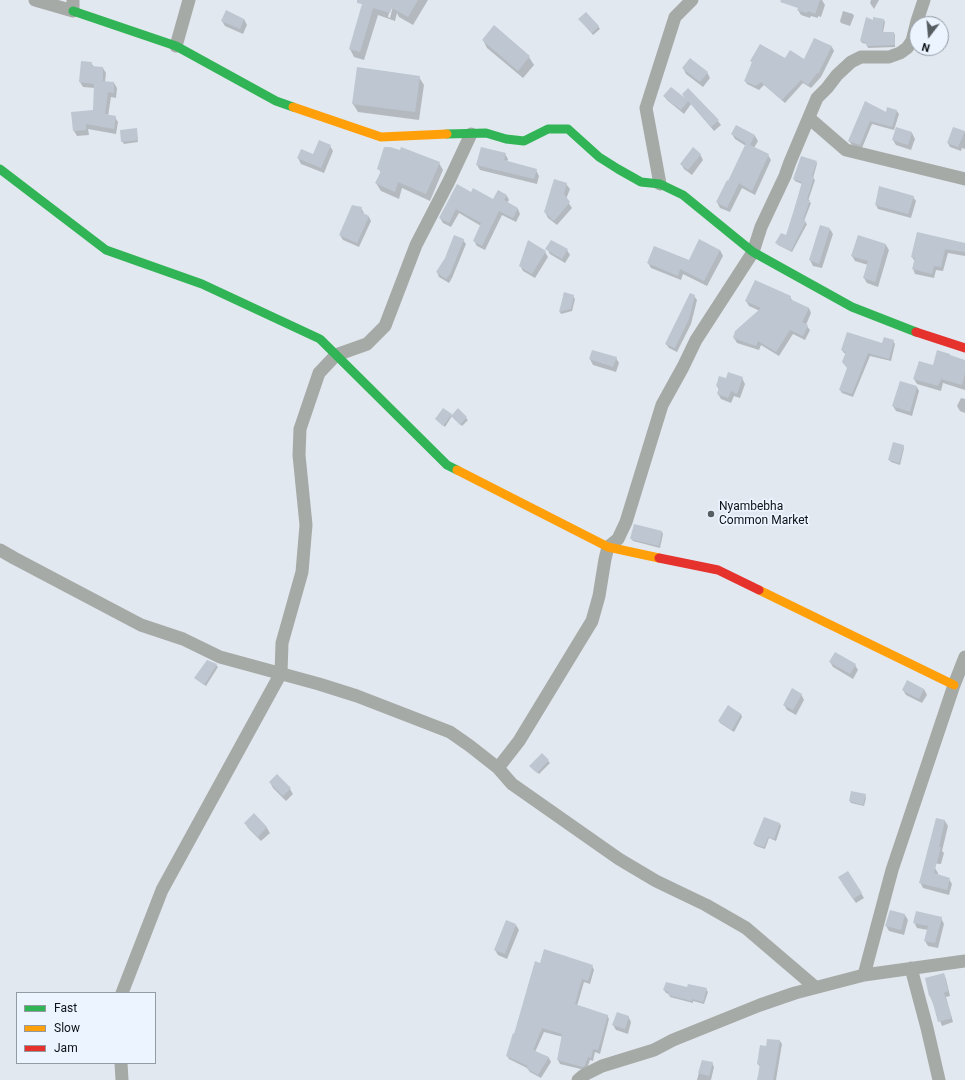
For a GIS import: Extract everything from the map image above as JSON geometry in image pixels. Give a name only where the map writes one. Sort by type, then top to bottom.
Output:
[{"type":"street","points":[[35,0],[73,5],[176,46],[276,100],[380,137],[486,133],[506,139],[524,141],[548,129],[568,128],[599,157],[640,182],[660,184],[683,195],[752,252],[852,307],[902,327],[965,348]]},
{"type":"street","points":[[176,46],[189,0]]},
{"type":"street","points":[[660,184],[646,108],[675,17],[692,0]]},
{"type":"street","points":[[498,768],[519,741],[592,621],[598,601],[608,547],[618,539],[626,522],[662,405],[696,340],[752,252],[761,227],[785,176],[818,98],[837,75],[851,62],[861,57],[888,57],[900,53],[907,48],[912,41],[924,0]]},
{"type":"street","points":[[809,118],[846,150],[965,179]]},
{"type":"street","points":[[122,992],[162,890],[281,673],[282,644],[302,572],[306,525],[299,455],[300,429],[319,373],[336,355],[367,344],[385,326],[416,244],[449,181],[470,134]]},
{"type":"street","points":[[0,169],[106,250],[202,284],[320,339],[447,465],[608,547],[718,570],[954,685]]},
{"type":"street","points":[[0,550],[141,625],[182,639],[220,657],[358,696],[450,732],[498,768],[512,784],[619,859],[656,881],[706,904],[746,928],[815,987]]},
{"type":"street","points":[[864,975],[892,870],[954,685],[965,657]]},
{"type":"street","points":[[578,1080],[584,1075],[602,1066],[654,1050],[673,1040],[760,1005],[815,987],[864,975],[965,961]]},
{"type":"street","points":[[911,968],[939,1080]]},
{"type":"street","points":[[121,1064],[122,1080]]},
{"type":"building","points":[[357,0],[418,0],[408,17],[392,8],[390,13],[373,8],[360,52],[349,49],[362,4],[357,3]]},
{"type":"building","points":[[781,0],[820,0],[815,14],[808,11],[807,13],[797,10],[798,8],[780,2]]},
{"type":"building","points":[[226,10],[244,19],[240,29],[221,21]]},
{"type":"building","points":[[586,12],[599,26],[592,33],[578,19]]},
{"type":"building","points":[[866,17],[873,20],[873,17],[884,19],[882,32],[894,32],[895,45],[866,46],[867,43],[860,41]]},
{"type":"building","points":[[494,25],[530,56],[518,71],[482,40]]},
{"type":"building","points":[[814,38],[832,46],[818,74],[817,73],[808,85],[801,80],[782,100],[761,82],[756,86],[744,81],[752,62],[750,61],[760,44],[785,58],[790,50],[804,59]]},
{"type":"building","points":[[690,58],[708,72],[700,82],[682,68]]},
{"type":"building","points":[[81,61],[92,62],[91,66],[103,67],[103,81],[114,82],[114,93],[108,92],[105,114],[116,116],[114,129],[86,124],[86,130],[73,131],[71,112],[93,110],[94,84],[79,82]]},
{"type":"building","points":[[357,67],[420,76],[415,112],[352,104]]},
{"type":"building","points":[[671,87],[685,98],[682,94],[688,88],[719,120],[711,127],[688,101],[681,110],[663,96]]},
{"type":"building","points":[[865,101],[886,112],[887,107],[897,110],[892,127],[870,121],[860,145],[848,141]]},
{"type":"building","points":[[736,125],[755,135],[750,145],[769,154],[752,191],[739,183],[727,208],[716,202],[746,143],[731,134]]},
{"type":"building","points":[[896,127],[912,132],[908,145],[892,140]]},
{"type":"building","points":[[953,127],[965,131],[958,147],[947,143]]},
{"type":"building","points":[[137,128],[138,140],[121,142],[120,130]]},
{"type":"building","points":[[319,140],[331,145],[321,168],[297,158],[301,149],[313,154]]},
{"type":"building","points":[[384,147],[400,150],[401,147],[440,162],[426,194],[398,182],[395,192],[375,183],[381,171],[377,169]]},
{"type":"building","points":[[481,147],[506,153],[504,160],[537,169],[534,179],[476,165]]},
{"type":"building","points":[[693,147],[701,154],[688,170],[680,164]]},
{"type":"building","points":[[801,156],[817,161],[807,199],[810,200],[803,220],[806,221],[791,251],[775,243],[781,233],[786,235],[794,210],[802,182],[793,179]]},
{"type":"building","points":[[554,179],[567,183],[564,194],[570,202],[554,221],[544,212]]},
{"type":"building","points":[[457,184],[471,192],[473,188],[493,199],[498,190],[507,195],[504,200],[518,208],[513,218],[499,211],[482,246],[473,241],[481,223],[456,209],[449,223],[439,218]]},
{"type":"building","points":[[879,186],[914,196],[908,214],[875,205]]},
{"type":"building","points":[[352,205],[362,207],[361,212],[369,216],[357,243],[339,235]]},
{"type":"building","points":[[820,225],[830,228],[819,264],[809,260]]},
{"type":"building","points":[[917,232],[965,243],[965,252],[945,249],[941,267],[934,266],[932,274],[912,269],[915,258],[911,257]]},
{"type":"building","points":[[454,235],[464,239],[450,274],[446,279],[436,272],[445,258]]},
{"type":"building","points":[[858,235],[886,244],[875,282],[863,278],[868,261],[851,256]]},
{"type":"building","points":[[699,239],[720,250],[704,281],[680,269],[678,276],[647,263],[654,246],[689,260]]},
{"type":"building","points":[[528,240],[546,251],[532,274],[519,266]]},
{"type":"building","points":[[551,240],[568,249],[562,259],[545,249]]},
{"type":"building","points":[[755,280],[791,296],[790,299],[809,308],[802,322],[808,325],[803,336],[790,330],[776,352],[758,341],[756,346],[733,338],[735,331],[761,308],[745,301]]},
{"type":"building","points":[[564,292],[574,295],[571,309],[559,312]]},
{"type":"building","points":[[690,293],[695,295],[689,319],[675,348],[665,344]]},
{"type":"building","points":[[847,332],[882,343],[884,337],[894,340],[889,359],[868,353],[852,394],[839,390],[847,368],[842,362],[846,352],[841,350]]},
{"type":"building","points":[[592,350],[617,357],[613,367],[589,359]]},
{"type":"building","points":[[937,350],[965,360],[965,373],[962,385],[941,379],[938,386],[913,379],[919,361],[933,365]]},
{"type":"building","points":[[728,372],[743,377],[737,394],[731,391],[728,398],[717,394],[719,387],[716,386],[719,376],[726,378]]},
{"type":"building","points":[[900,381],[917,386],[910,412],[892,406]]},
{"type":"building","points":[[443,408],[452,414],[443,426],[435,419]]},
{"type":"building","points":[[458,408],[467,417],[460,425],[451,416]]},
{"type":"building","points":[[893,442],[904,445],[899,463],[888,460]]},
{"type":"building","points":[[634,524],[662,531],[659,546],[630,539]]},
{"type":"building","points":[[835,652],[856,664],[850,674],[829,662]]},
{"type":"building","points":[[207,660],[217,664],[204,685],[194,678]]},
{"type":"building","points":[[907,680],[924,689],[919,699],[902,690]]},
{"type":"building","points":[[792,688],[802,694],[793,710],[783,705]]},
{"type":"building","points":[[728,705],[741,714],[732,730],[718,721]]},
{"type":"building","points":[[542,753],[549,760],[537,773],[529,766]]},
{"type":"building","points":[[277,774],[291,788],[283,796],[269,782]]},
{"type":"building","points":[[851,791],[866,794],[863,805],[849,801]]},
{"type":"building","points":[[254,813],[267,827],[258,837],[244,823]]},
{"type":"building","points":[[764,817],[780,823],[774,839],[768,837],[764,847],[753,844]]},
{"type":"building","points":[[936,818],[945,820],[939,847],[941,847],[934,873],[950,878],[947,890],[919,883]]},
{"type":"building","points":[[848,871],[862,893],[853,899],[838,877]]},
{"type":"building","points":[[890,910],[905,914],[901,930],[885,926]]},
{"type":"building","points":[[916,911],[942,917],[935,943],[924,941],[928,926],[913,923]]},
{"type":"building","points":[[506,920],[516,924],[505,954],[494,950]]},
{"type":"building","points":[[544,949],[593,965],[588,981],[582,979],[575,1004],[608,1015],[598,1050],[593,1049],[591,1058],[588,1057],[583,1067],[557,1060],[562,1034],[542,1028],[533,1050],[549,1057],[538,1075],[526,1068],[528,1066],[506,1056],[513,1033],[514,1034],[535,961],[540,963]]},
{"type":"building","points":[[944,973],[948,991],[944,993],[952,1018],[938,1022],[931,996],[929,996],[925,978]]},
{"type":"building","points":[[666,982],[687,987],[688,984],[707,988],[703,1002],[668,995],[669,992],[663,990]]},
{"type":"building","points":[[617,1012],[629,1016],[625,1029],[612,1025]]},
{"type":"building","points":[[767,1039],[780,1040],[773,1080],[757,1080],[760,1065],[757,1064],[760,1045],[766,1046]]},
{"type":"building","points":[[702,1060],[713,1062],[709,1076],[698,1073]]},
{"type":"traffic: fast","points":[[73,11],[176,46],[276,101],[293,107]]},
{"type":"traffic: fast","points":[[447,134],[486,133],[506,139],[524,141],[548,129],[568,129],[599,157],[618,169],[641,182],[660,184],[683,195],[753,252],[852,307],[916,332]]},
{"type":"traffic: fast","points":[[0,169],[106,250],[202,284],[320,339],[447,465],[457,470]]},
{"type":"traffic: slow","points":[[293,107],[381,137],[447,134]]},
{"type":"traffic: slow","points":[[457,470],[608,547],[659,558]]},
{"type":"traffic: slow","points":[[759,590],[954,685]]},
{"type":"traffic: jam","points":[[916,332],[965,348]]},
{"type":"traffic: jam","points":[[659,558],[718,570],[759,590]]},
{"type":"place","name":"Nyambebha Common Market","points":[[711,514]]}]
